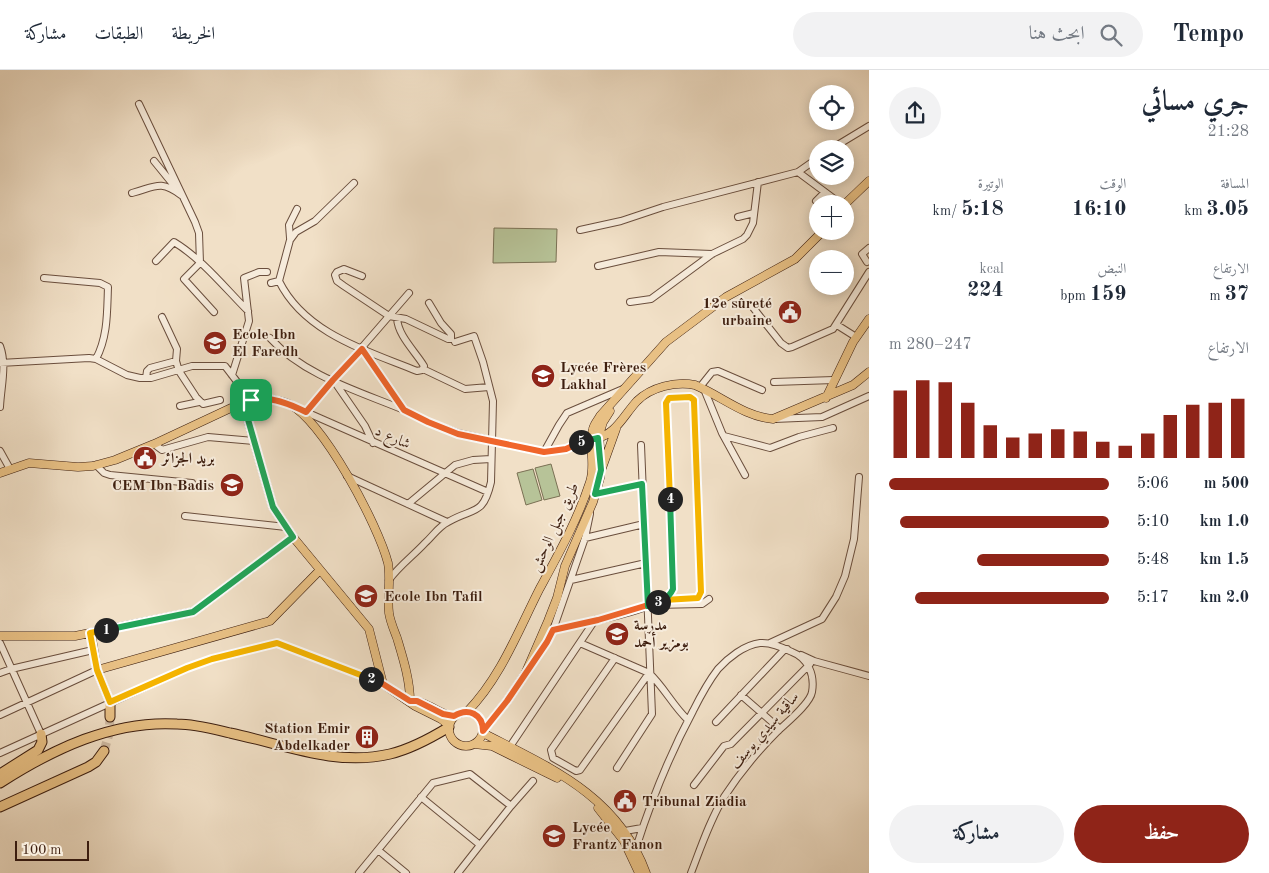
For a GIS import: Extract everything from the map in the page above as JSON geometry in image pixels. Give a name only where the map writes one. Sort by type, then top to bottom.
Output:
[{"type":"highway","points":[[110,702],[110,717]]},
{"type":"highway","points":[[0,783],[60,749],[83,739],[121,728],[152,724],[193,725],[257,738],[305,752],[329,757],[351,758],[401,751],[417,745],[449,726]]},
{"type":"highway","points":[[0,774],[38,750],[42,742],[41,734]]},
{"type":"highway","points":[[0,806],[88,767],[96,762],[104,750]]},
{"type":"main road","points":[[854,195],[869,181]]},
{"type":"main road","name":"طريق جبل الوحش","points":[[466,712],[485,691],[502,666],[567,537],[591,479],[595,442],[593,428],[600,416],[666,342],[726,297],[795,259],[814,240]]},
{"type":"main road","points":[[826,398],[856,337],[869,319]]},
{"type":"main road","points":[[594,498],[611,437],[618,425],[638,401],[650,392],[679,383],[687,383],[702,388],[752,415],[773,419],[853,385],[869,372]]},
{"type":"main road","points":[[601,470],[595,442],[601,425],[621,394]]},
{"type":"main road","points":[[0,473],[29,463],[73,467],[96,465],[133,454],[247,401],[257,398],[289,404],[305,414],[328,446],[376,528],[388,566],[389,614],[406,671],[410,701]]},
{"type":"main road","points":[[247,401],[254,440],[273,507],[293,537],[369,630],[383,684],[415,706],[441,719],[449,726]]},
{"type":"main road","points":[[601,425],[611,437]]},
{"type":"main road","points":[[595,442],[611,437]]},
{"type":"main road","name":"طريق جبل الوحش","points":[[483,732],[507,701],[524,674],[557,598],[565,566],[594,498]]},
{"type":"main road","points":[[0,636],[60,636],[90,633],[193,612],[293,537]]},
{"type":"main road","points":[[97,670],[270,622],[320,570]]},
{"type":"main road","points":[[90,633],[97,670],[110,702]]},
{"type":"main road","points":[[410,701],[417,701],[443,714],[454,716],[466,712],[473,713],[483,724],[481,738],[474,744]]},
{"type":"main road","points":[[454,716],[449,726],[450,735],[457,744],[465,746],[474,744],[492,746],[569,784],[589,799],[622,832]]},
{"type":"main road","points":[[483,732],[509,748],[560,773],[591,796],[613,816],[646,873]]},
{"type":"main road","points":[[633,849],[639,873]]},
{"type":"street","points":[[140,104],[195,222],[198,233],[200,263],[184,279],[214,312]]},
{"type":"street","points":[[846,140],[869,126]]},
{"type":"street","points":[[154,161],[182,195]]},
{"type":"street","points":[[580,230],[621,221],[663,207],[798,172],[809,164]]},
{"type":"street","points":[[798,172],[829,195]]},
{"type":"street","points":[[630,302],[651,299],[712,254],[743,239],[751,229],[758,182]]},
{"type":"street","points":[[290,240],[296,232],[315,221],[354,183]]},
{"type":"street","points":[[132,194],[165,185],[182,195]]},
{"type":"street","points":[[822,195],[825,192]]},
{"type":"street","points":[[297,209],[289,225],[290,240],[279,281],[289,298],[309,318],[332,334],[362,349],[417,371],[423,369],[465,389],[490,388]]},
{"type":"street","points":[[738,217],[754,213]]},
{"type":"street","points":[[156,261],[174,242],[183,247],[248,311]]},
{"type":"street","points":[[867,262],[862,254],[869,248]]},
{"type":"street","points":[[598,266],[659,252],[712,254]]},
{"type":"street","points":[[362,276],[344,269],[335,275],[337,281],[389,316],[406,319],[448,339],[450,338],[451,334],[441,323],[430,303]]},
{"type":"street","points":[[232,375],[249,321],[244,278],[259,272],[267,272]]},
{"type":"street","points":[[751,305],[781,343],[788,348],[828,332],[837,325],[869,272]]},
{"type":"street","points":[[44,278],[100,283],[108,287],[106,328],[102,346],[96,359]]},
{"type":"street","points":[[271,283],[279,281]]},
{"type":"street","points":[[305,414],[409,293]]},
{"type":"street","points":[[162,317],[177,349],[176,361],[179,371],[199,402]]},
{"type":"street","points":[[397,318],[397,325],[424,366],[423,369]]},
{"type":"street","points":[[837,325],[856,337]]},
{"type":"street","points":[[388,580],[401,565],[447,522],[475,511],[486,501],[491,482],[492,459],[493,407],[490,388],[474,336],[456,342]]},
{"type":"street","points":[[270,338],[293,359],[315,372],[458,434],[544,452],[566,449],[579,442],[595,442]]},
{"type":"street","points":[[0,346],[2,362],[0,407]]},
{"type":"street","points":[[362,349],[404,410]]},
{"type":"street","points":[[2,362],[59,361],[89,358],[96,359],[127,375],[146,378],[179,371],[192,366],[221,365],[227,368],[247,401]]},
{"type":"street","points":[[146,378],[147,371],[150,368],[176,361]]},
{"type":"street","points":[[745,475],[724,436],[702,388],[712,372],[718,371],[762,390]]},
{"type":"street","points":[[333,380],[360,418],[374,442]]},
{"type":"street","points":[[774,382],[834,380]]},
{"type":"street","points":[[544,452],[567,414],[627,387]]},
{"type":"street","points":[[773,419],[822,417],[869,396]]},
{"type":"street","points":[[553,630],[648,606],[664,600],[698,598],[701,592],[694,400],[690,397],[669,398],[666,403],[673,589],[671,594],[664,600]]},
{"type":"street","points":[[180,406],[199,402],[207,404],[220,400]]},
{"type":"street","name":"شارع د","points":[[305,414],[488,492]]},
{"type":"street","points":[[724,436],[770,448],[833,428]]},
{"type":"street","points":[[154,444],[162,450],[208,436],[254,440]]},
{"type":"street","points":[[617,768],[652,714],[641,445]]},
{"type":"street","points":[[0,451],[10,469]]},
{"type":"street","points":[[408,504],[455,465],[472,460],[492,459]]},
{"type":"street","points":[[96,465],[104,473],[110,475],[192,483]]},
{"type":"street","points":[[347,476],[447,522]]},
{"type":"street","points":[[770,644],[822,619],[836,597],[845,576],[854,539],[859,478]]},
{"type":"street","points":[[594,498],[642,484]]},
{"type":"street","name":"طريق جبل الوحش","points":[[524,674],[547,642],[553,630],[585,538],[594,498]]},
{"type":"street","points":[[185,516],[286,527]]},
{"type":"street","points":[[585,538],[644,524]]},
{"type":"street","points":[[571,580],[646,563]]},
{"type":"street","points":[[648,606],[702,604],[709,599]]},
{"type":"street","points":[[509,748],[595,620]]},
{"type":"street","points":[[0,643],[41,734]]},
{"type":"street","points":[[0,753],[187,668],[212,659],[277,643],[383,684]]},
{"type":"street","points":[[580,643],[649,672],[688,720]]},
{"type":"street","points":[[633,849],[673,751],[688,720],[709,682],[719,668],[732,657],[745,648],[758,643],[770,644],[785,648],[811,663],[869,676]]},
{"type":"street","points":[[716,722],[785,648]]},
{"type":"street","points":[[0,673],[93,650]]},
{"type":"street","points":[[615,658],[551,750],[552,758],[576,772],[580,770],[649,672]]},
{"type":"street","points":[[694,785],[724,746],[730,744],[811,663]]},
{"type":"street","name":"ساقية سيدي يوسف","points":[[691,873],[705,836],[724,797],[745,768],[807,702],[812,694],[811,663]]},
{"type":"street","points":[[0,715],[97,670]]},
{"type":"street","points":[[741,695],[780,729]]},
{"type":"street","points":[[560,773],[564,765]]},
{"type":"street","points":[[359,873],[433,783],[470,774],[511,806]]},
{"type":"street","points":[[458,873],[533,781]]},
{"type":"street","points":[[421,797],[480,845]]},
{"type":"street","points":[[622,832],[642,828]]},
{"type":"street","points":[[378,850],[406,873]]},
{"type":"green space","points":[[494,228],[557,229],[556,262],[493,263]]},
{"type":"green space","points":[[551,464],[560,496],[544,500],[535,468]]},
{"type":"green space","points":[[533,469],[542,500],[526,505],[517,473]]},
{"type":"tunnel","points":[[104,751],[109,734],[110,717]]},
{"type":"place","name":"12e sûreté urbaine","points":[[790,312]]},
{"type":"place","name":"Ecole Ibn El Faredh","points":[[215,343]]},
{"type":"place","name":"Lycée Frères Lakhal","points":[[543,376]]},
{"type":"place","name":"بريد الجزائر","points":[[145,458]]},
{"type":"place","name":"CEM Ibn Badis","points":[[232,485]]},
{"type":"place","name":"Ecole Ibn Tafil","points":[[366,596]]},
{"type":"place","name":"مدرسة بومزير أحمد","points":[[617,634]]},
{"type":"place","name":"Station Emir Abdelkader","points":[[367,737]]},
{"type":"place","name":"Tribunal Ziadia","points":[[625,801]]},
{"type":"place","name":"Lycée Frantz Fanon","points":[[554,836]]},
{"type":"route","points":[[251,400],[243,402],[273,507],[293,537],[193,612],[90,633],[97,670],[110,702],[212,659],[277,643],[383,684],[410,701],[417,701],[443,714],[454,716],[462,712],[473,713],[481,720],[483,731],[507,701],[553,630],[598,620],[648,606],[664,600],[698,598],[700,596],[694,400],[690,397],[669,398],[666,403],[673,589],[671,594],[664,600],[659,602],[648,606],[642,484],[595,494],[601,470],[598,438],[579,442],[560,451],[544,452],[458,434],[404,410],[362,349],[306,412],[289,404],[257,398],[251,400]]}]
